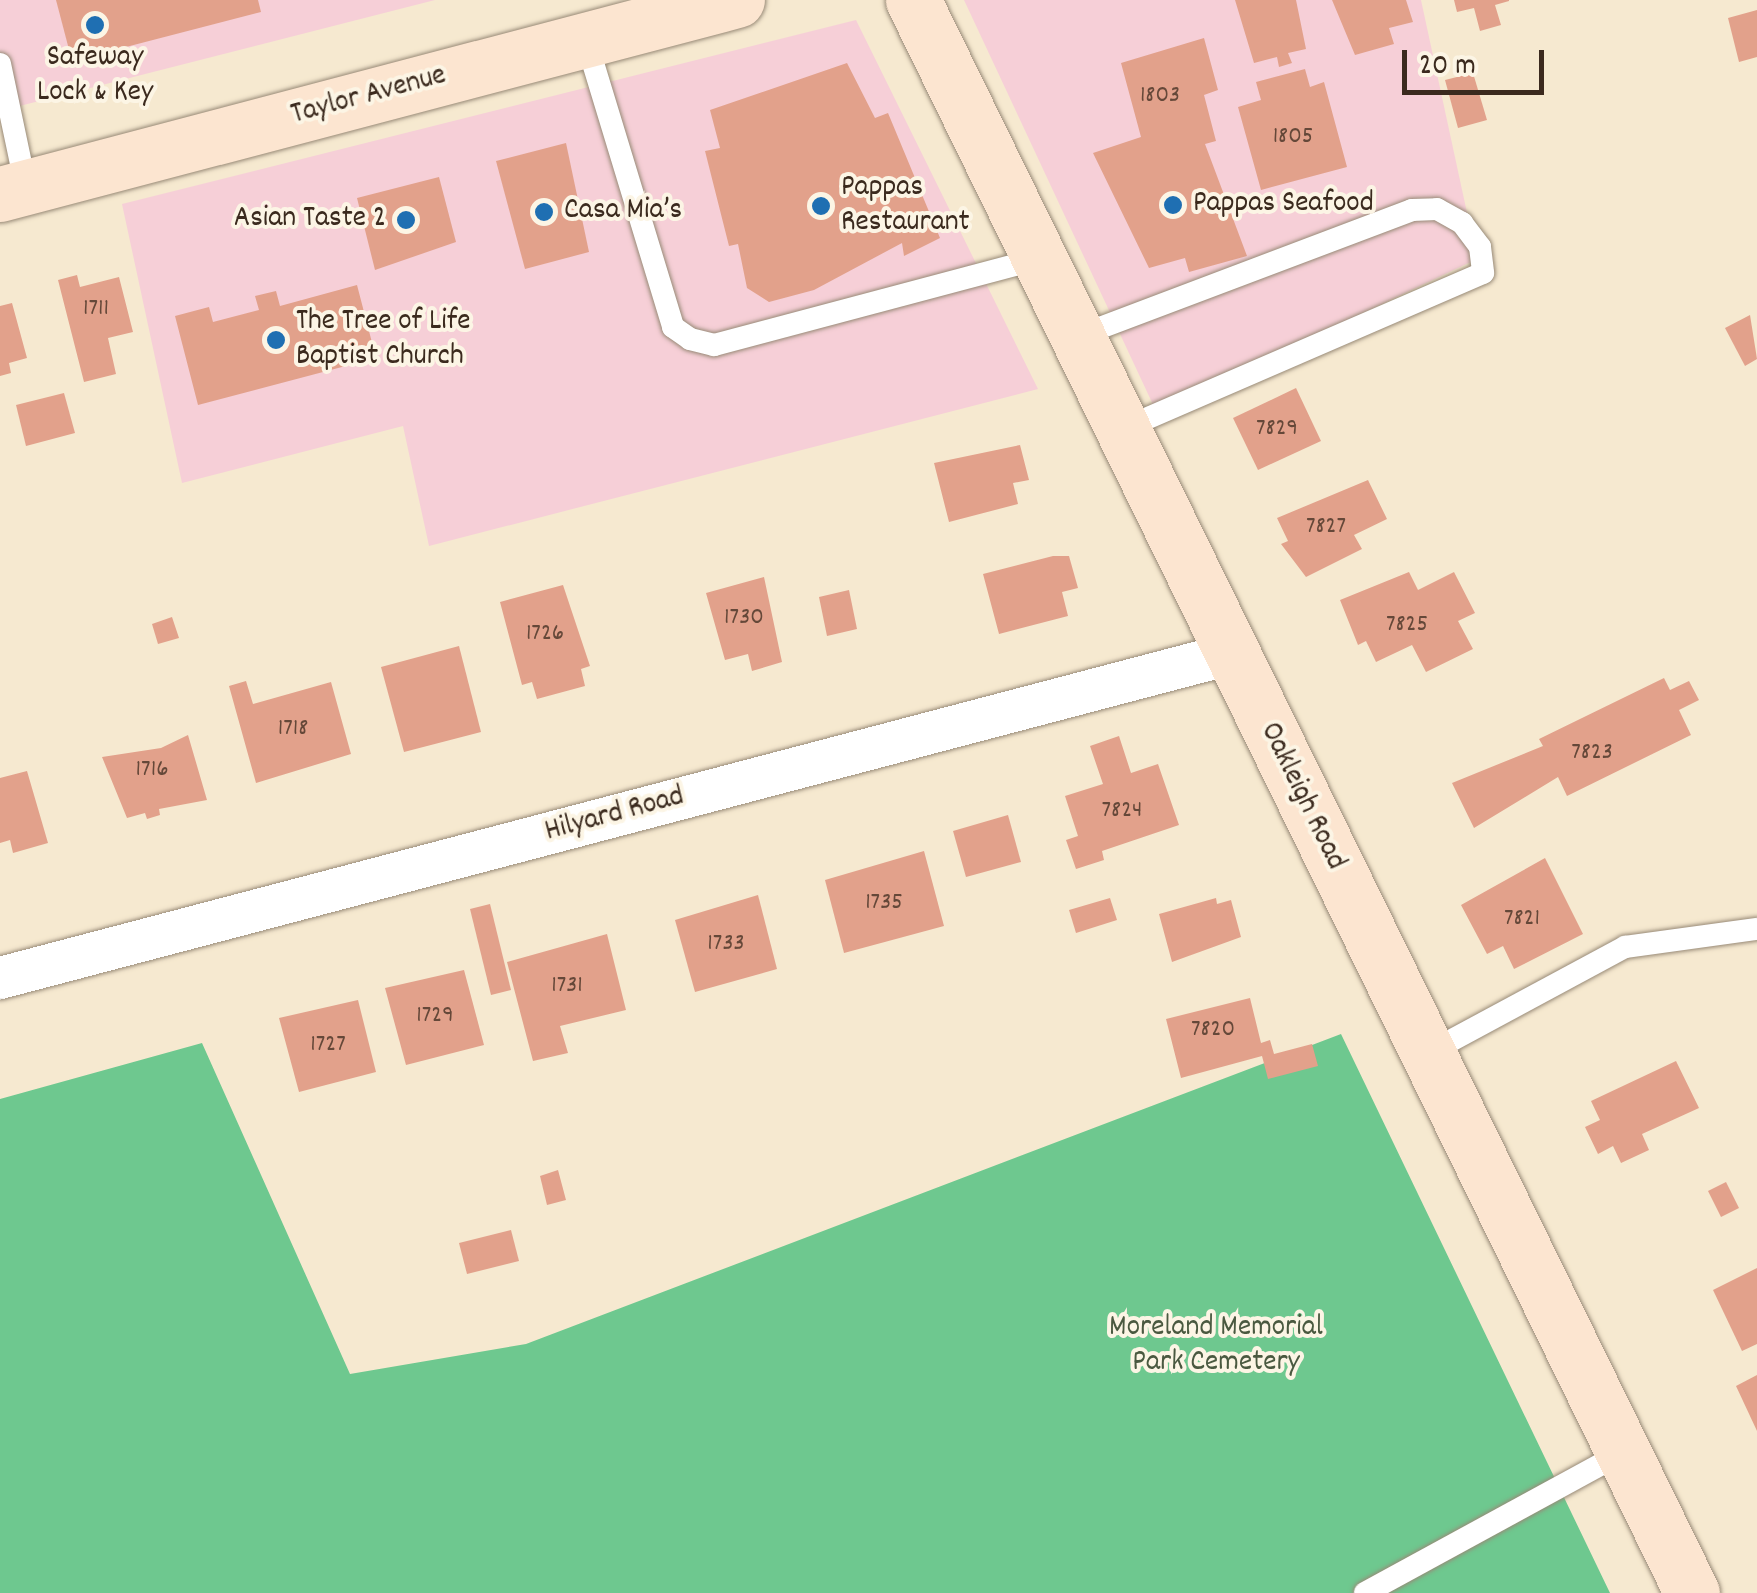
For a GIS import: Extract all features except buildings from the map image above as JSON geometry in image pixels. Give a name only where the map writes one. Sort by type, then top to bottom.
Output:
[{"type":"street","name":"Taylor Avenue","points":[[13,191],[737,0]]},
{"type":"street","name":"Oakleigh Road","points":[[912,0],[1692,1593]]},
{"type":"street","name":"Hilyard Road","points":[[0,978],[1230,654]]},
{"type":"lane","points":[[586,40],[673,327],[690,339],[714,346],[1038,259]]},
{"type":"lane","points":[[0,64],[13,191]]},
{"type":"lane","points":[[1076,337],[1412,210],[1437,209],[1462,223],[1480,247],[1483,273],[1121,430]]},
{"type":"lane","points":[[1427,1054],[1626,948],[1757,929]]},
{"type":"lane","points":[[1365,1593],[1624,1452]]},
{"type":"shaded area","points":[[0,0],[435,0],[0,111]]},
{"type":"shaded area","points":[[964,0],[1421,0],[1477,259],[1156,411]]},
{"type":"shaded area","points":[[856,20],[1038,389],[429,546],[403,426],[182,483],[122,204]]},
{"type":"green space","name":"Moreland Memorial Park Cemetery","points":[[1341,1034],[1610,1593],[0,1593],[0,1099],[202,1043],[350,1374],[526,1344]]},
{"type":"place","name":"Safeway Lock & Key","points":[[95,25]]},
{"type":"place","name":"Pappas Seafood","points":[[1173,205]]},
{"type":"place","name":"Pappas Restaurant","points":[[821,206]]},
{"type":"place","name":"Casa Mia’s","points":[[544,212]]},
{"type":"place","name":"Asian Taste 2","points":[[406,220]]},
{"type":"place","name":"The Tree of Life Baptist Church","points":[[276,340]]}]
